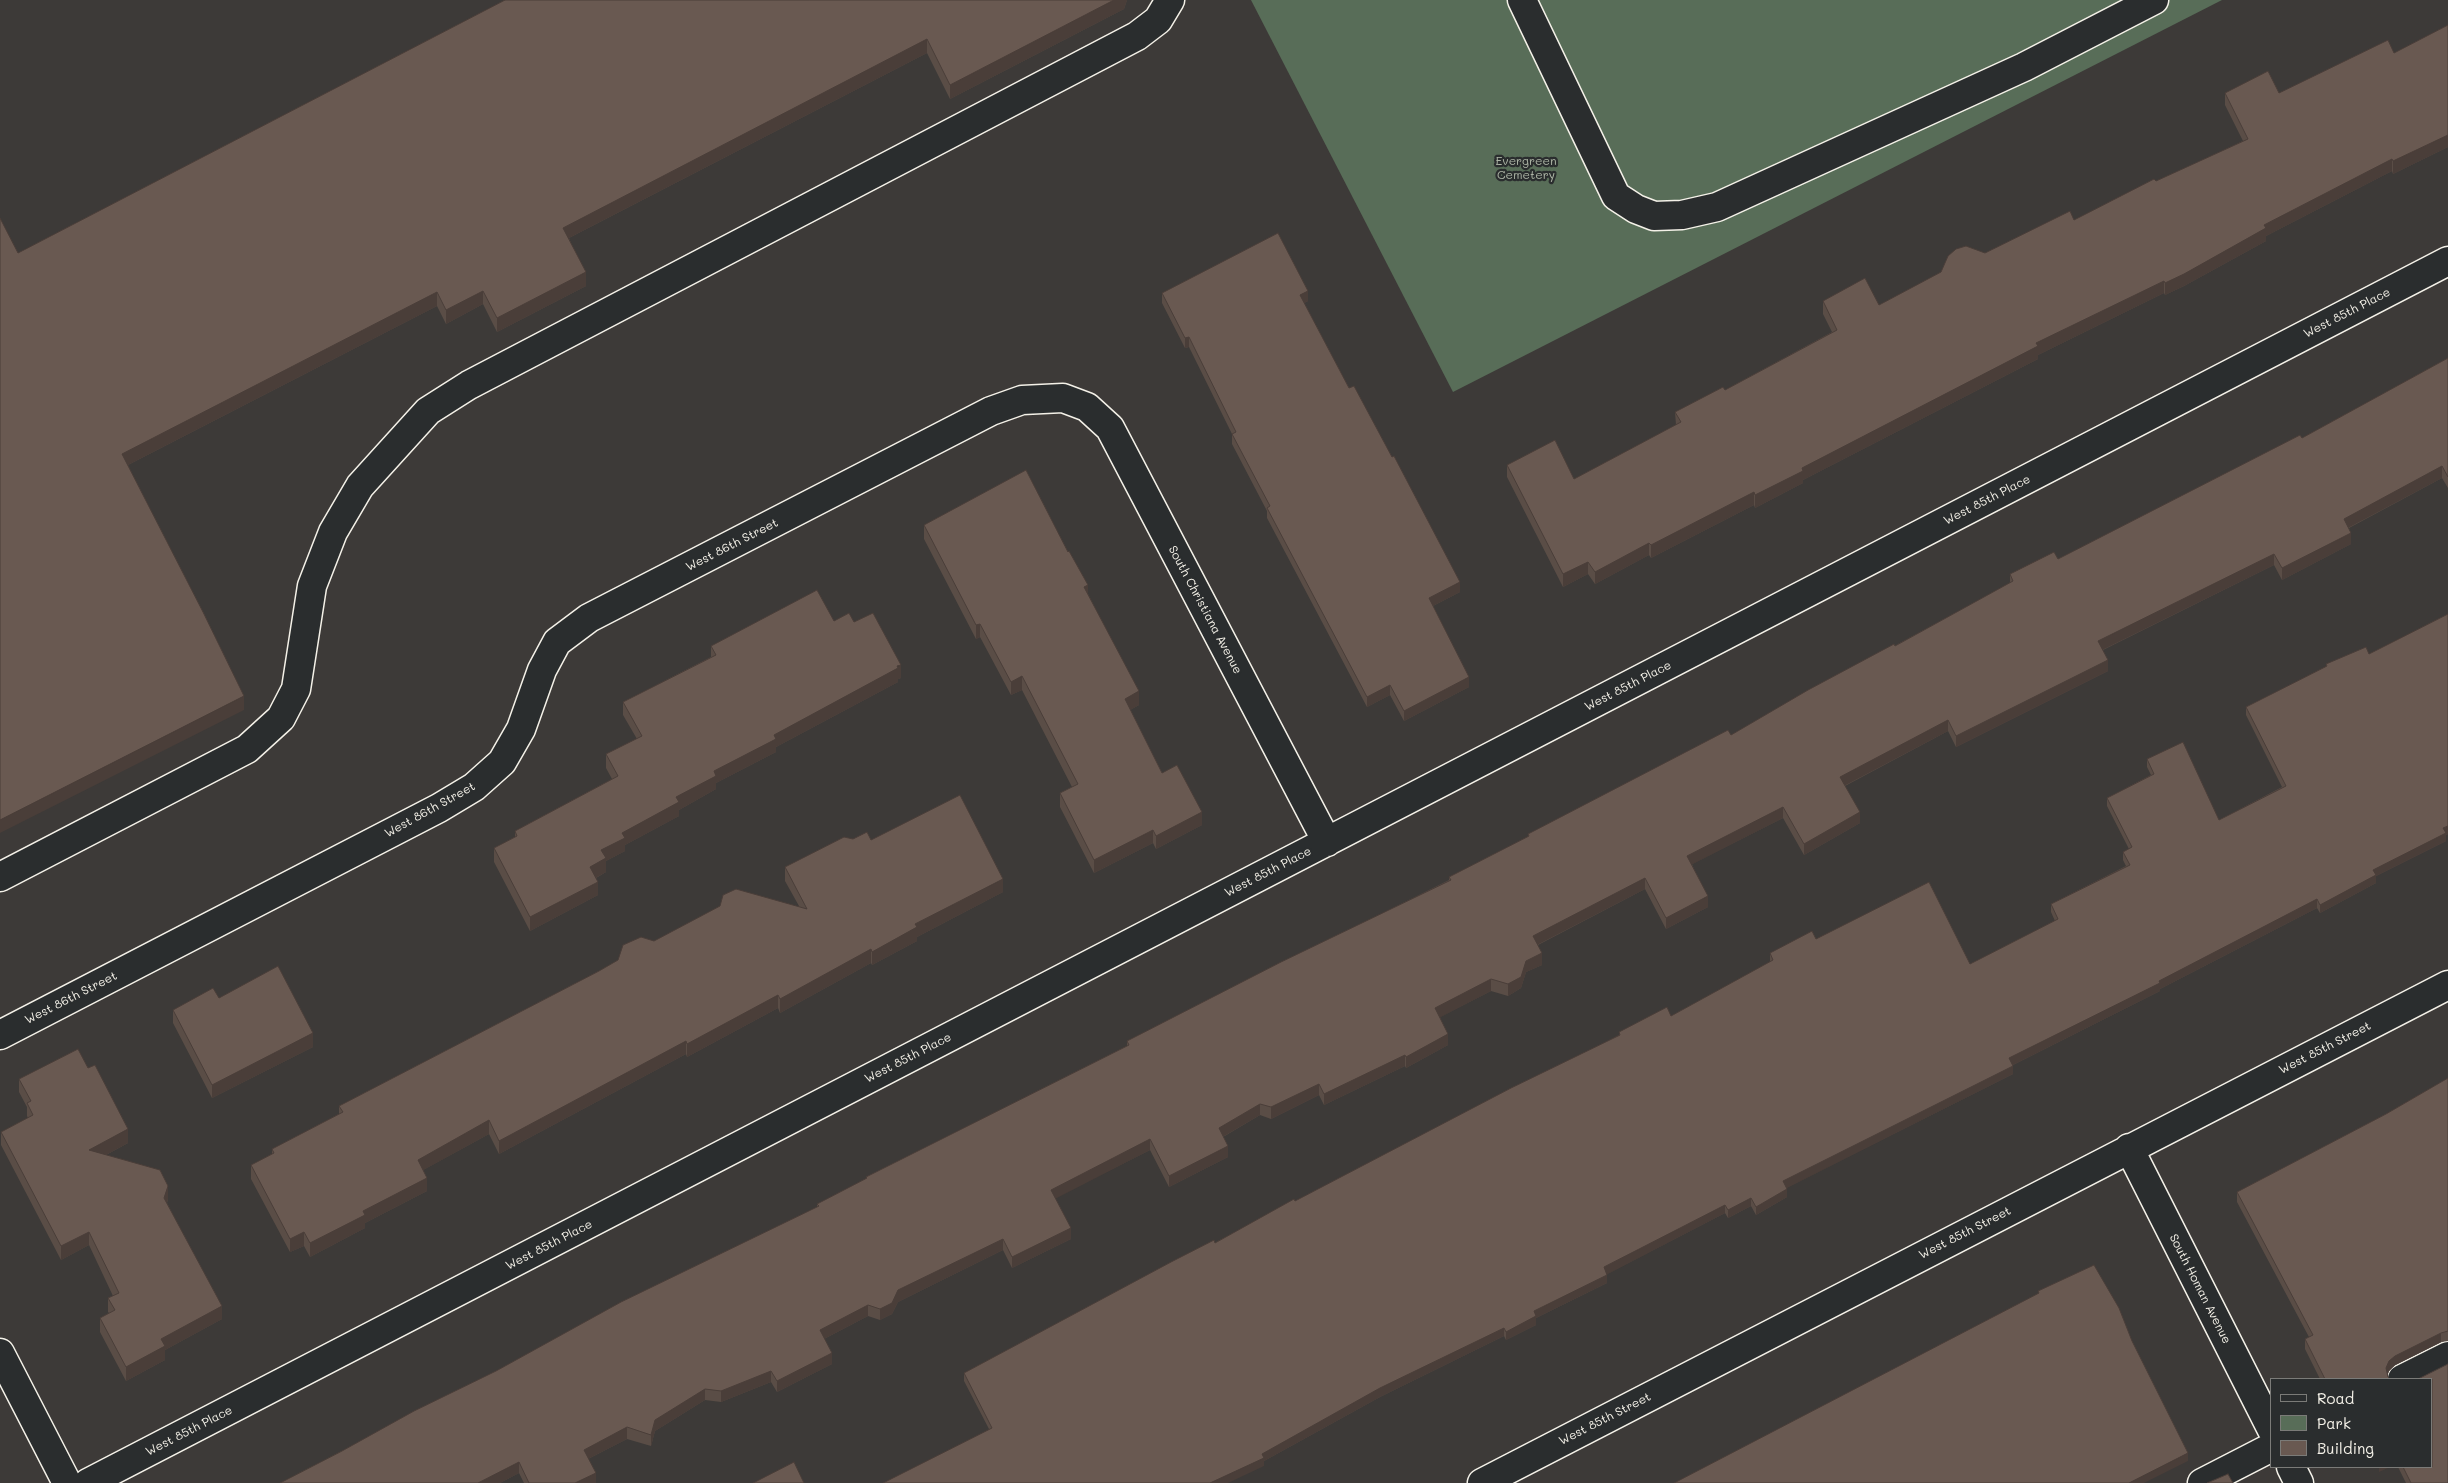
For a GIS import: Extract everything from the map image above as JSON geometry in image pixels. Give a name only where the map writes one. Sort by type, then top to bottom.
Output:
[{"type":"street","points":[[0,877],[247,749],[281,718],[296,689],[312,586],[333,532],[360,486],[428,411],[469,385],[1137,36],[1158,20],[1170,0]]},
{"type":"street","points":[[1522,0],[1616,196],[1636,209],[1654,216],[1664,216],[1682,215],[1717,207],[2024,67],[2154,0]]},
{"type":"street","name":"West 85th Place","points":[[88,1483],[2448,261]]},
{"type":"street","name":"South Christiana Avenue","points":[[1063,398],[1087,407],[1110,428],[1327,842]]},
{"type":"street","name":"West 86th Street","points":[[0,1036],[430,812],[474,787],[502,762],[521,729],[542,670],[557,642],[589,618],[991,411],[1022,400],[1063,398]]},
{"type":"street","name":"West 85th Street","points":[[1482,1483],[2448,985]]},
{"type":"street","name":"South Homan Avenue","points":[[2129,1148],[2270,1426]]},
{"type":"street","points":[[0,1353],[67,1483]]},
{"type":"street","points":[[2404,1378],[2448,1356]]},
{"type":"street","points":[[2202,1483],[2270,1448]]},
{"type":"street","points":[[2292,1468],[2299,1483]]},
{"type":"green space","name":"Evergreen Cemetery","points":[[1251,0],[2222,0],[1453,392]]},
{"type":"building","points":[[505,0],[1114,0],[950,85],[927,39],[563,228],[586,272],[497,318],[483,291],[446,310],[437,292],[122,454],[244,696],[0,820],[0,218],[18,253]]},
{"type":"building","points":[[2448,25],[2448,135],[2393,161],[2392,159],[2264,225],[2266,228],[2184,274],[2165,283],[2164,281],[2036,343],[2038,346],[1802,468],[1803,471],[1755,495],[1754,492],[1651,545],[1649,543],[1595,572],[1588,562],[1563,574],[1507,465],[1555,440],[1574,479],[1681,422],[1675,412],[1723,387],[1725,390],[1837,330],[1823,301],[1865,278],[1879,305],[1941,272],[1948,256],[1956,249],[1966,246],[1985,253],[2070,211],[2074,220],[2154,179],[2156,181],[2248,139],[2225,93],[2268,71],[2279,93],[2388,40],[2394,53]]},
{"type":"building","points":[[1278,233],[1308,291],[1300,295],[1349,388],[1354,386],[1392,457],[1394,456],[1460,582],[1429,598],[1469,677],[1404,711],[1390,685],[1367,697],[1267,508],[1270,506],[1232,434],[1236,432],[1189,337],[1185,338],[1162,293]]},
{"type":"building","points":[[2448,358],[2448,477],[2442,466],[2344,519],[2351,533],[2282,568],[2274,554],[2098,641],[2108,660],[1956,736],[1948,720],[1840,777],[1860,812],[1804,844],[1783,807],[1687,856],[1708,896],[1666,918],[1645,878],[1533,936],[1542,953],[1526,961],[1521,977],[1508,984],[1491,979],[1435,1008],[1448,1034],[1406,1057],[1405,1055],[1324,1094],[1319,1084],[1271,1107],[1260,1104],[1219,1128],[1228,1146],[1169,1176],[1150,1139],[1051,1190],[1071,1228],[1012,1257],[1003,1239],[898,1290],[892,1303],[880,1309],[868,1305],[820,1330],[832,1353],[777,1381],[771,1371],[721,1391],[705,1389],[655,1420],[651,1435],[627,1427],[584,1450],[596,1473],[575,1483],[529,1483],[519,1462],[478,1483],[280,1483],[414,1411],[496,1371],[621,1302],[819,1206],[817,1204],[866,1177],[1129,1045],[1127,1041],[1281,962],[1451,880],[1449,877],[1529,836],[1528,834],[1728,730],[1731,735],[1808,690],[1894,644],[1895,646],[2013,581],[2010,574],[2054,552],[2058,559],[2300,435],[2302,438]]},
{"type":"building","points":[[1026,470],[1068,552],[1088,585],[1084,587],[1139,691],[1125,699],[1162,773],[1177,765],[1202,812],[1156,836],[1153,830],[1094,860],[1060,793],[1078,784],[1022,676],[1011,682],[980,624],[976,625],[924,525]]},
{"type":"building","points":[[817,590],[834,621],[849,613],[854,622],[873,613],[901,665],[774,735],[776,739],[714,771],[716,776],[676,797],[679,802],[622,833],[625,838],[601,850],[606,858],[590,867],[598,882],[530,917],[494,848],[517,836],[515,831],[618,776],[606,754],[642,736],[623,702],[716,655],[711,646]]},
{"type":"building","points":[[2448,614],[2448,826],[2443,828],[2446,833],[2373,870],[2376,875],[2320,905],[2317,899],[2159,981],[2160,983],[2009,1058],[2013,1066],[1783,1181],[1787,1189],[1756,1207],[1751,1198],[1728,1210],[1725,1205],[1604,1267],[1607,1275],[1534,1311],[1536,1316],[1506,1332],[1504,1328],[1380,1388],[1262,1454],[1264,1458],[1210,1483],[883,1483],[992,1428],[964,1373],[1171,1262],[1214,1240],[1215,1243],[1294,1199],[1295,1201],[1511,1088],[1620,1035],[1619,1032],[1667,1007],[1671,1016],[1773,960],[1770,953],[1812,931],[1816,939],[1929,882],[1970,964],[2058,919],[2051,904],[2130,865],[2123,852],[2132,847],[2107,798],[2154,774],[2147,759],[2183,742],[2219,820],[2286,786],[2246,707],[2327,666],[2326,664],[2366,647],[2369,654]]},
{"type":"building","points":[[960,795],[1003,879],[915,924],[917,927],[872,952],[871,949],[780,999],[778,995],[687,1044],[686,1041],[499,1141],[489,1120],[418,1160],[427,1178],[363,1211],[365,1215],[310,1243],[304,1232],[290,1239],[251,1165],[274,1153],[272,1149],[343,1112],[339,1106],[618,960],[623,945],[641,937],[654,941],[720,906],[723,895],[736,889],[807,909],[785,867],[844,837],[853,839],[867,832],[871,840]]},
{"type":"building","points":[[278,966],[313,1033],[212,1085],[173,1010],[213,988],[219,998]]},
{"type":"building","points":[[78,1049],[88,1068],[95,1065],[128,1129],[89,1150],[160,1170],[168,1186],[164,1198],[222,1306],[161,1339],[165,1346],[126,1367],[100,1318],[115,1310],[108,1298],[119,1293],[89,1232],[61,1246],[1,1132],[33,1115],[27,1103],[31,1101],[19,1079]]},
{"type":"building","points":[[2448,1078],[2448,1331],[2395,1356],[2389,1361],[2386,1368],[2389,1378],[2324,1378],[2305,1339],[2313,1335],[2237,1192],[2386,1114]]},
{"type":"building","points":[[2094,1265],[2119,1308],[2132,1341],[2188,1453],[2129,1483],[1674,1483],[2039,1293],[2038,1291]]},
{"type":"building","points":[[2448,1364],[2448,1483],[2411,1483],[2404,1468],[2433,1468],[2433,1378],[2420,1378]]},
{"type":"building","points":[[794,1462],[804,1483],[753,1483]]},
{"type":"building","points":[[2228,1474],[2233,1483],[2207,1483]]}]
